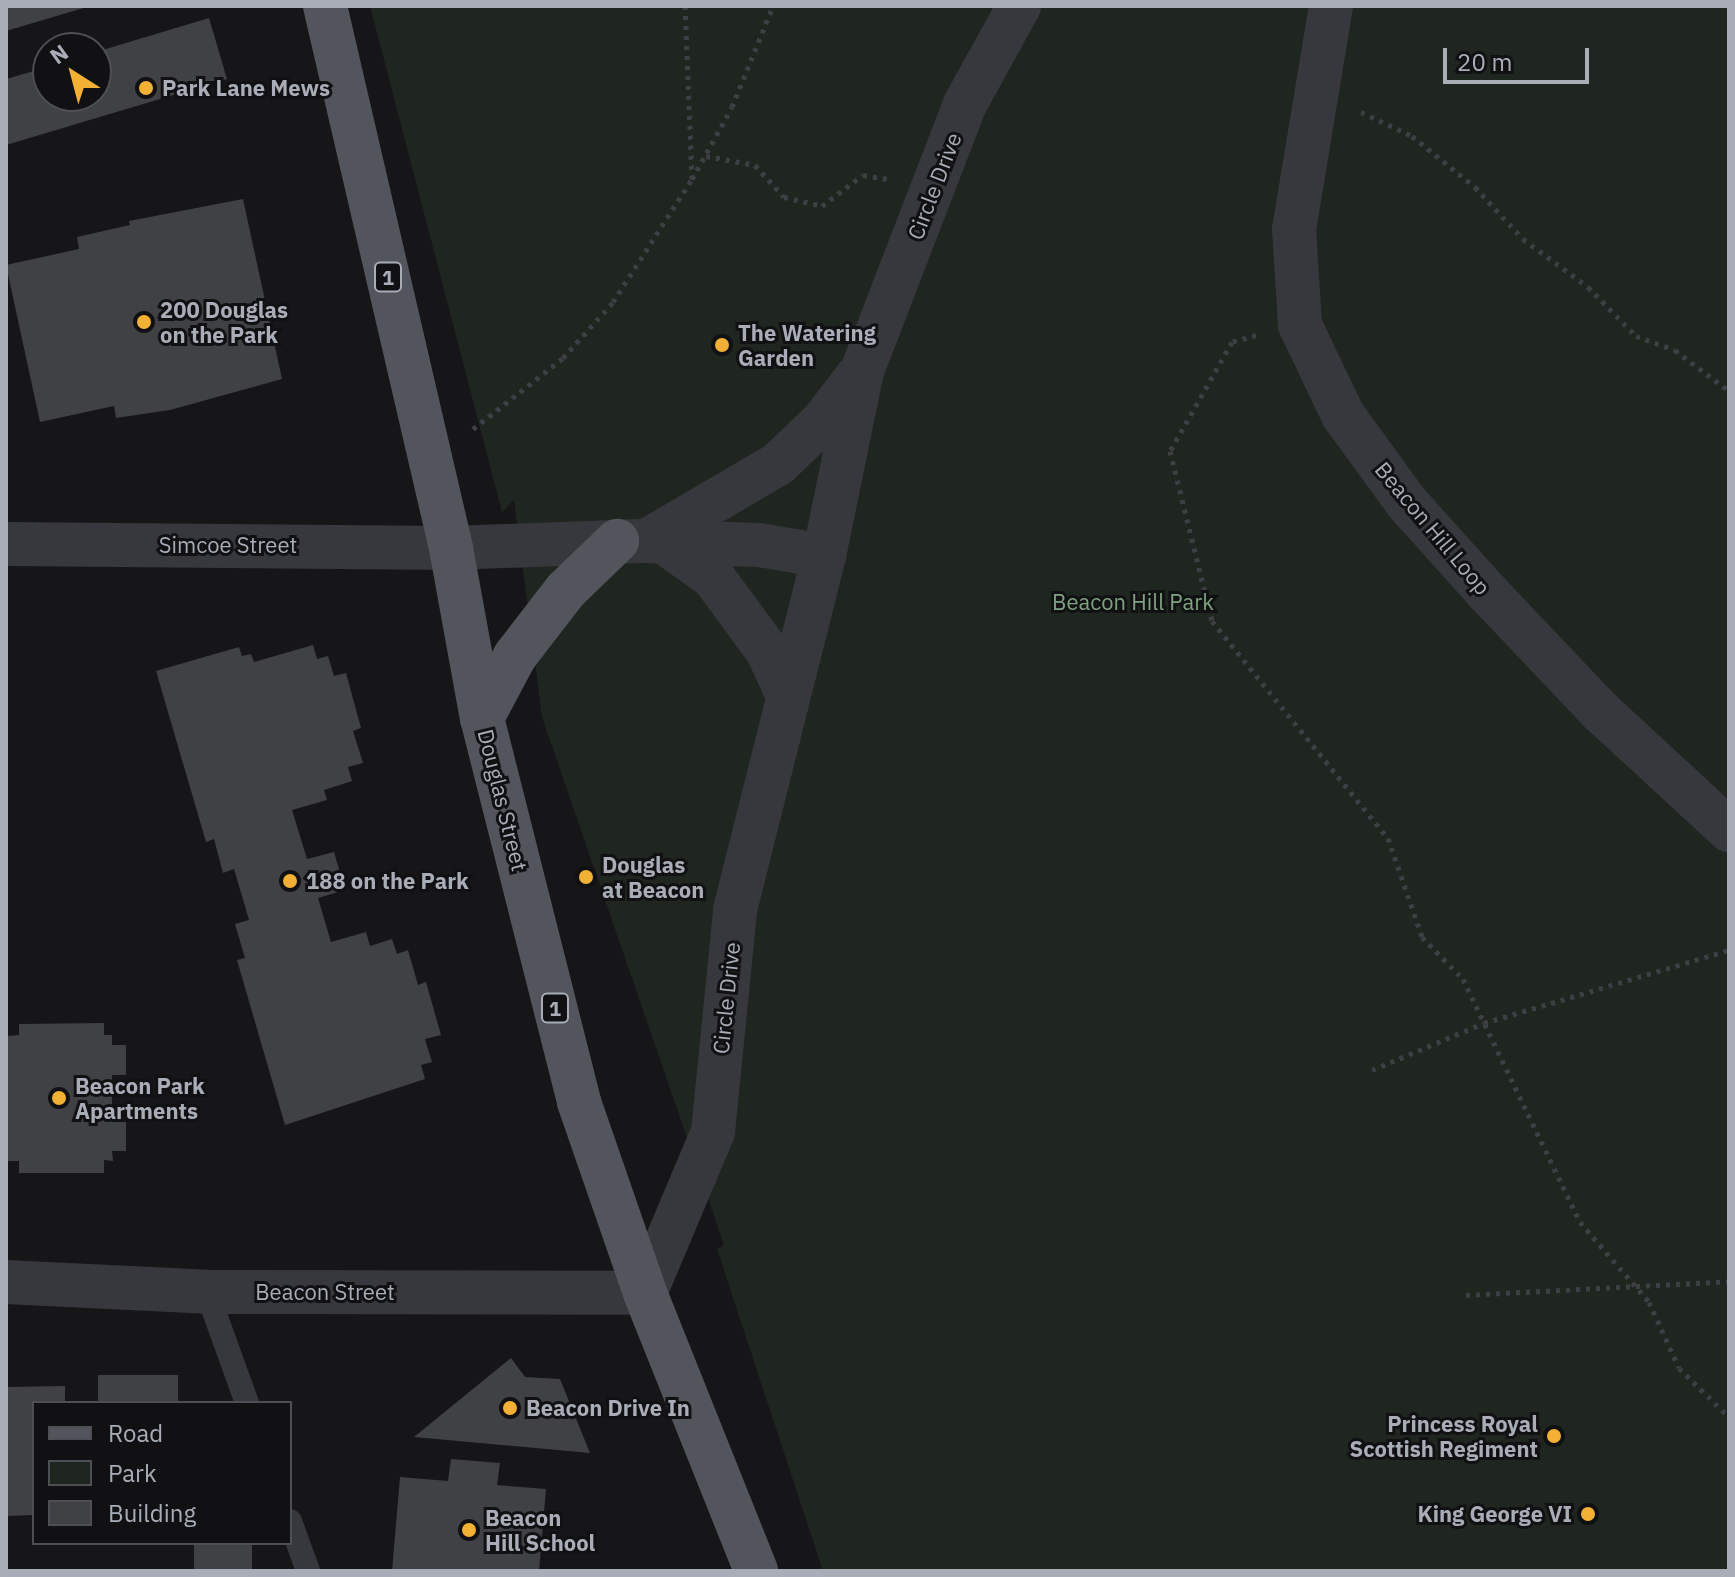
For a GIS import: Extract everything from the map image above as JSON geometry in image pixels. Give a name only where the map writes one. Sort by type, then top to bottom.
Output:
[{"type":"main road","name":"Douglas Street","points":[[325,6],[451,548],[482,718],[579,1102],[645,1293],[756,1571]]},
{"type":"main road","points":[[482,718],[515,656],[566,590],[642,541]]},
{"type":"street","name":"Circle Drive","points":[[645,1293],[713,1132],[735,910],[824,556],[862,371],[965,104],[1019,6]]},
{"type":"street","name":"Beacon Hill Loop","points":[[1331,6],[1294,229],[1300,325],[1343,415],[1407,503],[1600,711],[1729,830]]},
{"type":"street","name":"Circle Drive","points":[[642,541],[778,464],[823,421],[862,371]]},
{"type":"street","name":"Circle Drive","points":[[451,548],[642,541],[759,545],[824,556]]},
{"type":"street","points":[[642,541],[720,585],[768,652],[788,696]]},
{"type":"street","name":"Simcoe Street","points":[[6,544],[451,548]]},
{"type":"street","name":"Beacon Street","points":[[6,1282],[207,1292],[645,1293]]},
{"type":"lane","points":[[207,1292],[246,1401]]},
{"type":"lane","points":[[292,1527],[308,1571]]},
{"type":"path","points":[[685,6],[692,179]]},
{"type":"path","points":[[461,435],[563,358],[593,325],[650,249],[706,156],[773,6]]},
{"type":"path","points":[[1356,102],[1362,115],[1412,136],[1475,187],[1523,239],[1588,287],[1636,336],[1675,350],[1729,391]]},
{"type":"path","points":[[706,156],[755,165],[784,197],[822,206],[863,175],[933,188]]},
{"type":"path","points":[[1300,325],[1232,342],[1170,451],[1212,621],[1388,838],[1422,937],[1463,979],[1580,1222],[1649,1302],[1679,1368],[1729,1417]]},
{"type":"path","points":[[1372,1070],[1484,1023],[1729,950]]},
{"type":"path","points":[[1466,1295],[1729,1281]]},
{"type":"green space","name":"Beacon Hill Park","points":[[370,6],[1729,6],[1729,1571],[823,1571],[717,1249],[724,1245],[542,717],[514,500],[502,512]]},
{"type":"building","points":[[6,6],[87,6],[87,7],[6,31]]},
{"type":"building","name":"Park Lane Mews","points":[[209,18],[227,79],[6,145],[6,79],[32,72],[32,112],[112,112],[112,47]]},
{"type":"building","name":"200 Douglas on the Park","points":[[243,199],[282,379],[170,410],[116,418],[114,406],[40,422],[6,265],[79,249],[77,237],[130,225],[129,221]]},
{"type":"building","name":"188 on the Park","points":[[313,645],[317,659],[328,656],[334,676],[346,673],[361,728],[353,731],[363,763],[348,767],[352,781],[324,790],[327,800],[292,810],[307,859],[334,852],[345,890],[318,898],[331,942],[366,932],[370,946],[392,939],[397,954],[408,950],[418,985],[426,982],[441,1035],[425,1039],[432,1062],[421,1065],[425,1079],[285,1125],[237,960],[245,958],[235,924],[249,920],[234,869],[223,873],[214,839],[206,842],[156,671],[239,647],[242,656],[251,654],[254,662]]},
{"type":"building","name":"Beacon Park Apartments","points":[[104,1023],[104,1035],[112,1035],[112,1045],[126,1045],[126,1075],[112,1075],[112,1122],[126,1122],[126,1151],[112,1151],[113,1161],[104,1160],[104,1173],[19,1173],[19,1161],[6,1161],[6,1036],[19,1035],[19,1024]]},
{"type":"building","name":"Beacon Drive In","points":[[511,1358],[525,1377],[560,1379],[590,1453],[414,1437]]},
{"type":"building","points":[[98,1375],[178,1375],[178,1401],[98,1401]]},
{"type":"building","points":[[65,1386],[65,1401],[32,1401],[32,1515],[6,1516],[6,1387]]},
{"type":"building","name":"Beacon Hill School","points":[[451,1459],[500,1463],[497,1485],[546,1489],[539,1571],[392,1571],[400,1477],[448,1481]]},
{"type":"building","points":[[194,1545],[252,1545],[252,1571],[194,1571]]},
{"type":"place","name":"Park Lane Mews","points":[[146,88]]},
{"type":"place","name":"200 Douglas on the Park","points":[[144,322]]},
{"type":"place","name":"The Watering Garden","points":[[722,345]]},
{"type":"place","name":"Douglas at Beacon","points":[[586,877]]},
{"type":"place","name":"188 on the Park","points":[[290,881]]},
{"type":"place","name":"Beacon Park Apartments","points":[[59,1098]]},
{"type":"place","name":"Beacon Drive In","points":[[510,1408]]},
{"type":"place","name":"Princess Royal Scottish Regiment","points":[[1554,1436]]},
{"type":"place","name":"King George VI","points":[[1588,1514]]},
{"type":"place","name":"Beacon Hill School","points":[[469,1530]]}]
